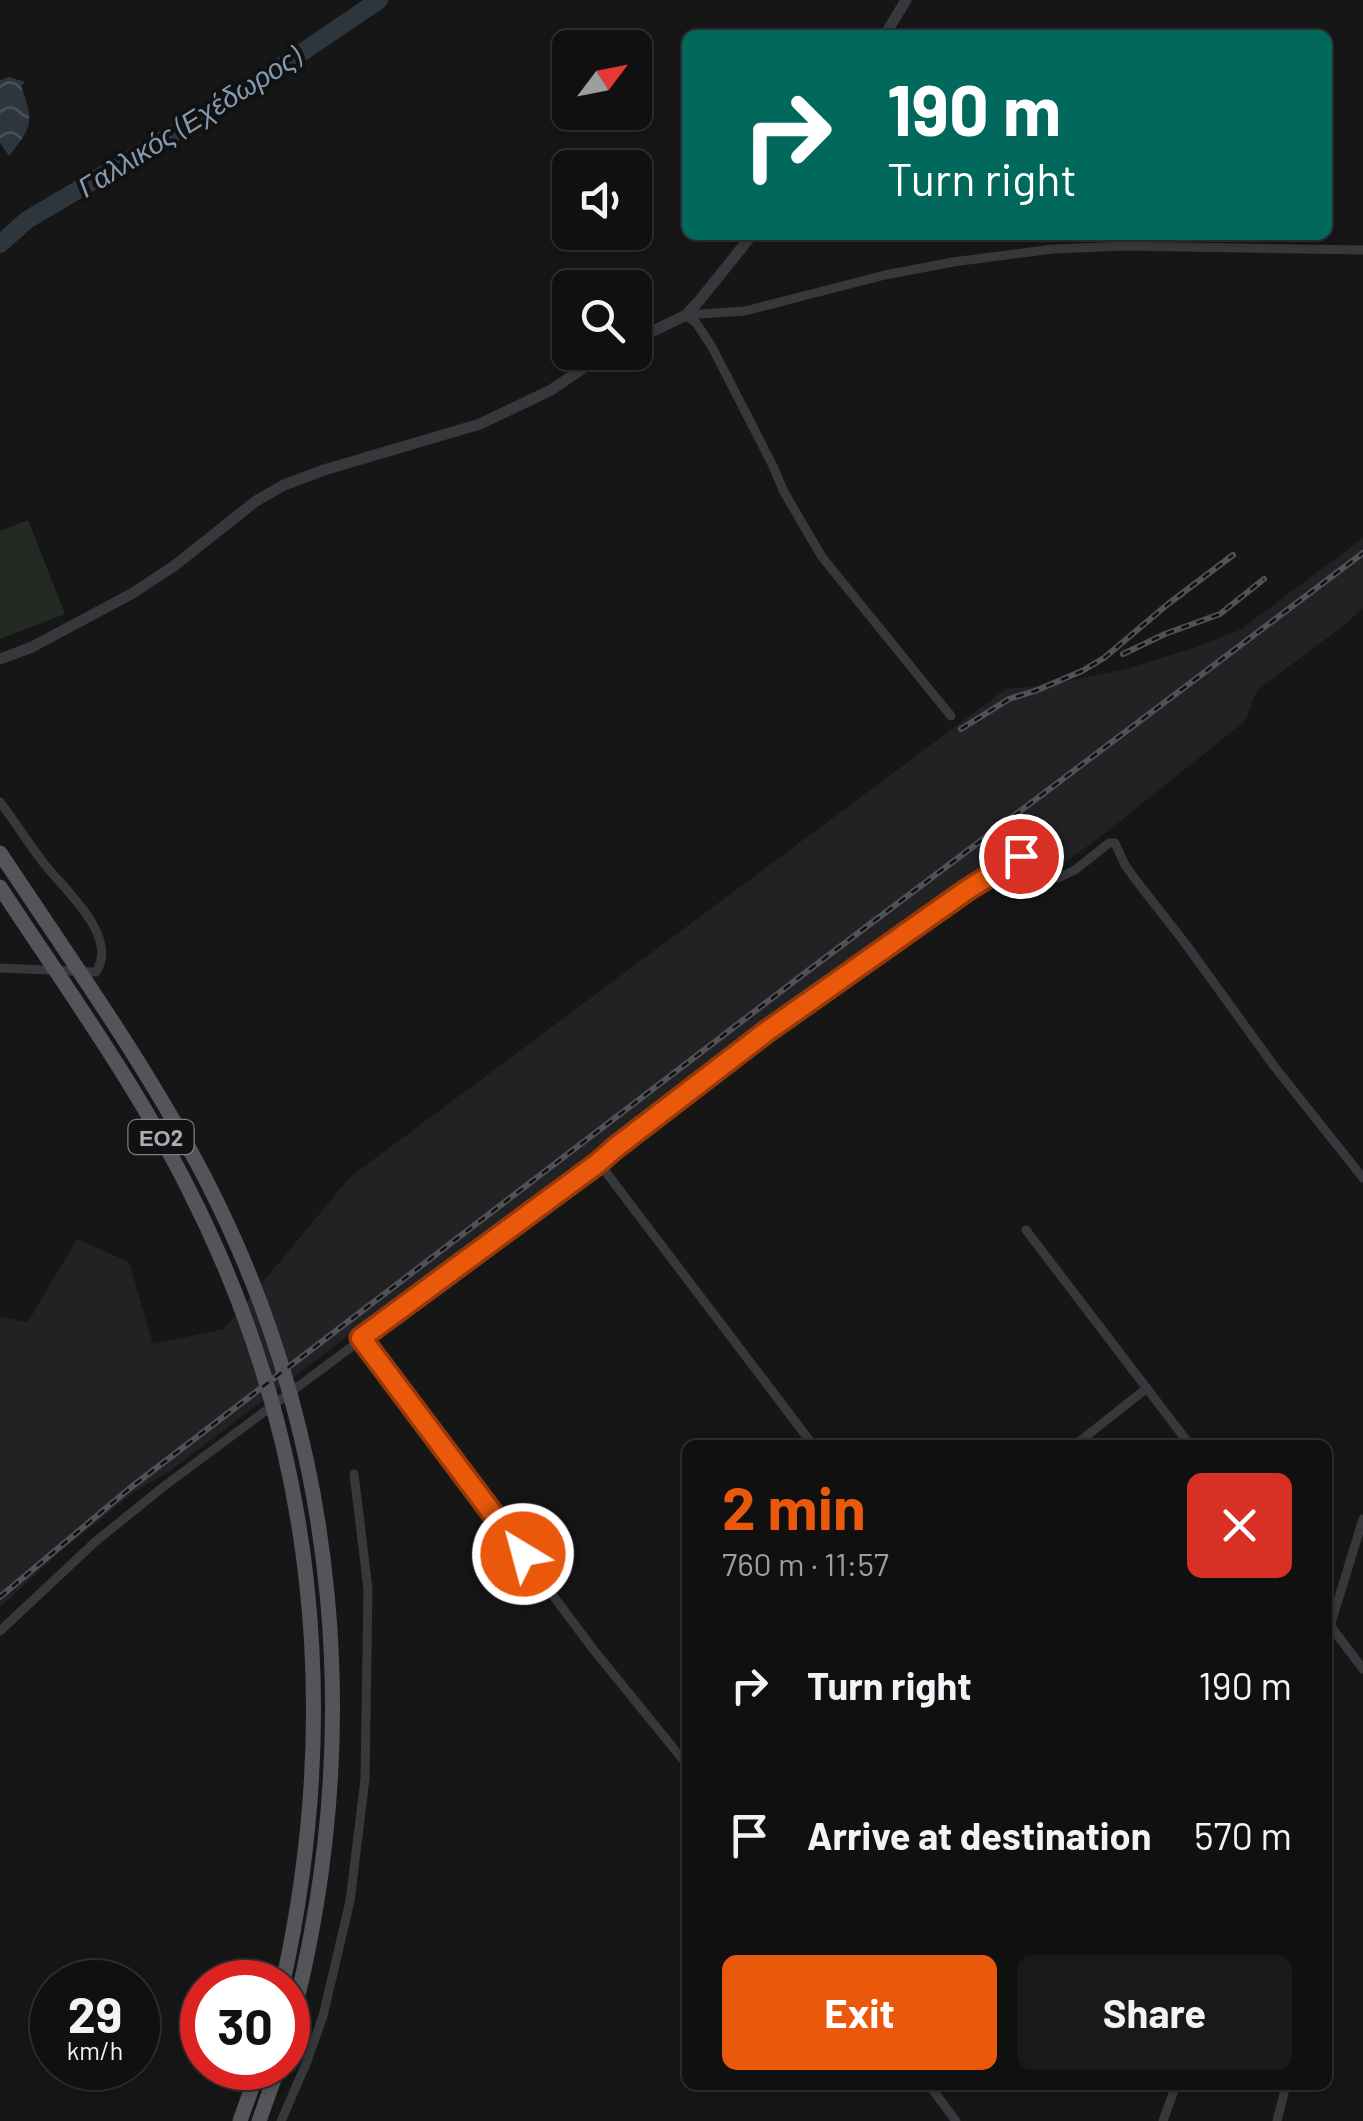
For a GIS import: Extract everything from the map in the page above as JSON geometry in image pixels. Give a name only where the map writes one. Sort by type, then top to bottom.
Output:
[{"type":"main road","name":"ΕΟ2","points":[[0,853],[189,1149],[220,1208],[258,1298],[293,1406],[320,1536],[334,1691],[333,1752],[322,1873],[305,1960]]},
{"type":"main road","name":"ΕΟ2","points":[[0,887],[158,1132],[217,1248],[242,1308],[276,1420],[303,1542],[314,1668],[314,1751],[308,1830],[287,1960]]},
{"type":"main road","points":[[240,2121],[251,2090]]},
{"type":"main road","points":[[260,2121],[271,2090]]},
{"type":"street","points":[[888,30],[906,0]]},
{"type":"street","points":[[652,332],[686,315],[748,240]]},
{"type":"street","points":[[686,315],[745,310],[953,262],[1053,250],[1143,246],[1363,250]]},
{"type":"street","points":[[686,315],[697,324],[712,348],[784,492],[822,557],[951,716]]},
{"type":"street","points":[[0,659],[133,593],[256,501],[284,485],[480,424],[552,390],[581,370]]},
{"type":"street","points":[[0,802],[46,866],[88,915],[103,953],[96,972],[0,968]]},
{"type":"street","points":[[0,1631],[95,1542],[361,1338],[598,1163],[766,1032],[1021,856],[1048,876],[1058,878],[1114,842],[1124,865],[1363,1178]]},
{"type":"street","points":[[598,1163],[809,1440]]},
{"type":"street","points":[[1026,1230],[1186,1440]]},
{"type":"street","points":[[361,1338],[593,1650],[682,1758]]},
{"type":"street","points":[[1081,1440],[1146,1388]]},
{"type":"street","points":[[281,2121],[323,2016],[350,1901],[365,1779],[368,1589],[354,1474]]},
{"type":"street","points":[[1332,1615],[1363,1519]]},
{"type":"street","points":[[1332,1632],[1363,1669]]},
{"type":"street","points":[[676,1750],[682,1746]]},
{"type":"street","points":[[933,2090],[956,2121]]},
{"type":"street","points":[[1164,2121],[1174,2090]]},
{"type":"street","points":[[1278,2121],[1285,2090]]},
{"type":"shaded area","points":[[28,520],[65,614],[0,639],[0,531]]},
{"type":"shaded area","points":[[1363,538],[1363,608],[1257,690],[1245,721],[1099,838],[1053,871],[1013,846],[813,984],[534,1195],[537,1200],[526,1209],[522,1204],[170,1471],[134,1492],[0,1607],[0,1317],[28,1322],[77,1239],[129,1262],[153,1344],[224,1329],[350,1177],[1006,689],[1122,670],[1240,630]]},
{"type":"water","points":[[9,77],[25,82],[21,86],[29,123],[9,156],[0,143],[0,80]]},
{"type":"waterway","name":"Γαλλικός (Εχέδωρος)","points":[[0,244],[27,220],[248,89],[379,0]]},
{"type":"railway","points":[[0,1597],[130,1488],[1363,553]]},
{"type":"railway","points":[[961,729],[1009,699],[1082,671],[1104,658],[1233,555]]},
{"type":"railway","points":[[1123,654],[1220,614],[1264,579]]},
{"type":"route","points":[[523,1554],[361,1338],[598,1163],[766,1032],[1021,856]]}]
